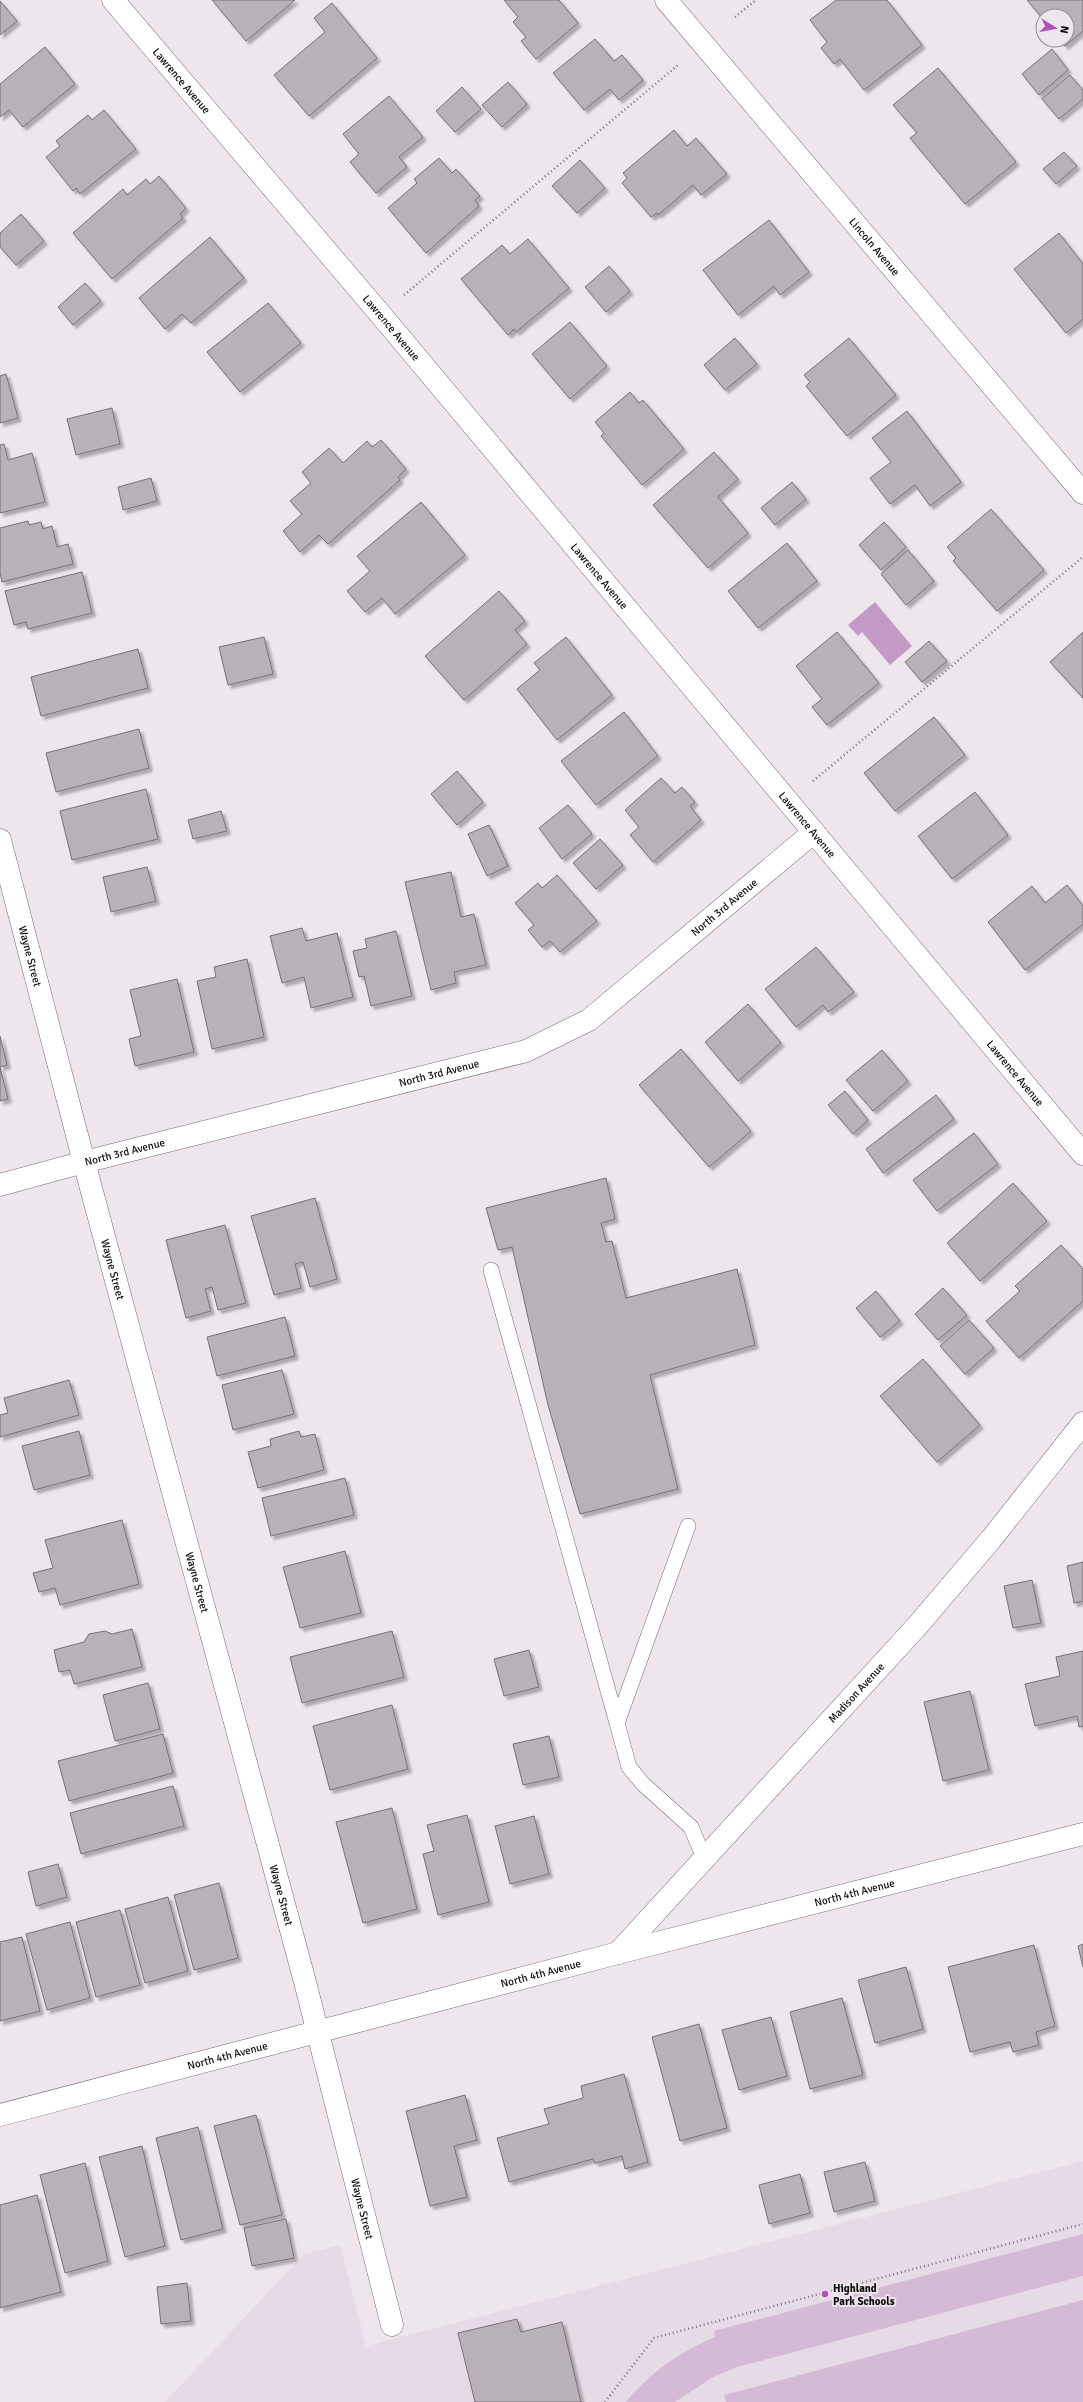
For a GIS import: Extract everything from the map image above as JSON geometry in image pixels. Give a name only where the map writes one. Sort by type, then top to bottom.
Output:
[{"type":"street","name":"Lawrence Avenue","points":[[113,0],[376,309],[788,804],[814,832],[1083,1154]]},
{"type":"street","name":"Lincoln Avenue","points":[[666,0],[1083,492]]},
{"type":"street","name":"North 3rd Avenue","points":[[0,1185],[84,1162],[526,1051],[589,1020],[814,832]]},
{"type":"street","name":"Wayne Street","points":[[0,840],[84,1162],[318,2031],[392,2325]]},
{"type":"street","name":"Madison Avenue","points":[[618,1953],[918,1625],[992,1538],[1083,1423]]},
{"type":"street","name":"North 4th Avenue","points":[[0,2115],[618,1953],[1083,1834]]},
{"type":"lane","points":[[491,1270],[628,1767],[643,1784],[691,1827],[704,1858]]},
{"type":"lane","points":[[617,1723],[688,1526]]},
{"type":"path","points":[[735,17],[756,0]]},
{"type":"path","points":[[404,295],[678,65]]},
{"type":"path","points":[[809,785],[1083,557]]},
{"type":"path","points":[[605,2402],[654,2338],[1083,2224]]},
{"type":"shaded area","points":[[875,602],[912,646],[890,665],[862,632],[858,636],[848,625]]},
{"type":"shaded area","name":"Highland Park Schools","points":[[1083,2161],[1083,2402],[165,2402],[304,2254],[340,2245],[366,2346]]},
{"type":"shaded area","points":[[1083,2234],[1083,2276],[737,2367],[713,2377],[675,2402],[626,2402],[646,2380],[666,2364],[715,2337],[714,2331]]},
{"type":"shaded area","points":[[1083,2300],[1083,2402],[726,2402],[724,2395]]},
{"type":"building","points":[[212,0],[295,0],[246,41]]},
{"type":"building","points":[[504,0],[559,0],[578,23],[536,59],[521,41],[526,37],[513,22],[518,17]]},
{"type":"building","points":[[836,0],[887,0],[922,45],[864,90],[840,59],[834,64],[821,48],[827,42],[810,20]]},
{"type":"building","points":[[1027,0],[1083,0],[1083,31],[1075,38],[1075,8],[1035,8],[1035,10]]},
{"type":"building","points":[[0,1],[17,21],[0,35]]},
{"type":"building","points":[[332,3],[377,58],[309,116],[274,75],[325,32],[314,18]]},
{"type":"building","points":[[595,39],[614,61],[622,55],[643,80],[619,100],[610,89],[584,110],[553,73]]},
{"type":"building","points":[[45,47],[75,84],[23,127],[9,110],[0,117],[0,84]]},
{"type":"building","points":[[1052,49],[1068,70],[1039,95],[1022,74]]},
{"type":"building","points":[[938,68],[1016,162],[965,204],[910,138],[917,133],[893,105]]},
{"type":"building","points":[[1070,75],[1083,90],[1083,99],[1059,119],[1042,99]]},
{"type":"building","points":[[508,82],[527,104],[502,127],[482,105]]},
{"type":"building","points":[[462,87],[481,109],[455,132],[436,111]]},
{"type":"building","points":[[389,96],[423,137],[399,157],[407,167],[376,193],[350,162],[359,154],[343,134]]},
{"type":"building","points":[[104,110],[136,149],[80,194],[76,188],[73,191],[46,157],[60,146],[56,141],[88,115],[92,120]]},
{"type":"building","points":[[674,130],[687,146],[696,138],[727,174],[701,195],[693,185],[658,215],[657,213],[651,217],[622,183],[627,178],[623,173]]},
{"type":"building","points":[[1064,152],[1077,166],[1056,184],[1043,169]]},
{"type":"building","points":[[439,158],[452,173],[456,169],[480,196],[475,200],[479,206],[426,253],[388,208],[417,183],[414,179]]},
{"type":"building","points":[[580,160],[605,188],[577,213],[552,186]]},
{"type":"building","points":[[159,176],[186,208],[180,214],[183,218],[112,279],[73,233],[123,189],[127,195],[146,179],[150,184]]},
{"type":"building","points":[[21,214],[44,241],[16,265],[0,247],[0,233]]},
{"type":"building","points":[[769,220],[809,272],[780,295],[774,286],[738,315],[703,270]]},
{"type":"building","points":[[1059,233],[1083,264],[1083,319],[1066,333],[1014,269]]},
{"type":"building","points":[[210,237],[244,278],[191,323],[182,314],[165,329],[139,298]]},
{"type":"building","points":[[528,239],[569,288],[516,332],[514,329],[508,335],[461,279],[502,245],[510,254]]},
{"type":"building","points":[[609,266],[630,291],[606,312],[585,287]]},
{"type":"building","points":[[85,283],[101,301],[73,325],[58,307]]},
{"type":"building","points":[[268,303],[301,343],[240,392],[207,352]]},
{"type":"building","points":[[570,322],[607,366],[570,399],[532,354]]},
{"type":"building","points":[[735,338],[757,364],[725,390],[704,365]]},
{"type":"building","points":[[849,338],[896,395],[847,436],[806,386],[810,382],[804,375]]},
{"type":"building","points":[[6,374],[18,418],[0,423],[0,376]]},
{"type":"building","points":[[630,392],[639,403],[643,400],[684,449],[642,485],[601,436],[604,433],[595,422]]},
{"type":"building","points":[[112,408],[120,444],[76,455],[67,419]]},
{"type":"building","points":[[907,411],[961,482],[930,506],[915,485],[890,504],[870,478],[891,462],[872,438]]},
{"type":"building","points":[[381,440],[406,469],[398,477],[400,480],[328,544],[319,535],[300,552],[283,531],[302,514],[290,501],[311,483],[302,472],[329,448],[343,463],[367,441],[372,447]]},
{"type":"building","points":[[4,444],[8,460],[32,453],[45,502],[0,513],[0,445]]},
{"type":"building","points":[[714,452],[738,479],[718,497],[748,533],[708,568],[653,505]]},
{"type":"building","points":[[151,478],[157,501],[123,510],[118,487]]},
{"type":"building","points":[[792,482],[806,499],[775,525],[761,508]]},
{"type":"building","points":[[421,502],[465,555],[395,614],[382,598],[365,612],[347,591],[370,571],[357,556]]},
{"type":"building","points":[[991,509],[1044,570],[997,611],[953,561],[956,558],[947,547]]},
{"type":"building","points":[[28,521],[29,525],[41,522],[43,529],[52,526],[57,547],[68,544],[73,564],[2,582],[0,573],[0,528]]},
{"type":"building","points":[[884,522],[906,547],[881,570],[859,545]]},
{"type":"building","points":[[787,543],[817,581],[758,628],[728,591]]},
{"type":"building","points":[[908,550],[934,581],[906,605],[881,574]]},
{"type":"building","points":[[82,572],[92,613],[28,629],[26,622],[14,625],[5,591]]},
{"type":"building","points":[[499,591],[525,621],[515,630],[527,644],[464,700],[425,656]]},
{"type":"building","points":[[837,632],[879,683],[827,725],[812,707],[822,699],[796,666]]},
{"type":"building","points":[[1083,632],[1083,698],[1050,662]]},
{"type":"building","points":[[264,637],[273,674],[228,685],[219,647]]},
{"type":"building","points":[[566,637],[612,695],[557,740],[517,689],[540,670],[534,663]]},
{"type":"building","points":[[929,641],[947,661],[922,682],[905,662]]},
{"type":"building","points":[[138,649],[148,688],[41,716],[31,677]]},
{"type":"building","points":[[624,712],[658,756],[596,805],[561,761]]},
{"type":"building","points":[[934,717],[965,755],[895,811],[864,773]]},
{"type":"building","points":[[139,729],[149,768],[56,792],[46,753]]},
{"type":"building","points":[[457,771],[483,802],[457,825],[431,794]]},
{"type":"building","points":[[661,778],[675,793],[682,787],[695,802],[690,806],[701,820],[653,862],[630,835],[639,827],[625,810]]},
{"type":"building","points":[[146,789],[158,839],[72,860],[60,811]]},
{"type":"building","points":[[975,792],[1008,835],[952,879],[918,836]]},
{"type":"building","points":[[568,805],[592,834],[562,859],[539,828]]},
{"type":"building","points":[[221,811],[227,831],[193,839],[188,820]]},
{"type":"building","points":[[489,825],[508,866],[487,876],[468,834]]},
{"type":"building","points":[[600,839],[623,865],[596,889],[573,863]]},
{"type":"building","points":[[147,867],[156,901],[111,912],[103,877]]},
{"type":"building","points":[[451,872],[461,917],[474,914],[486,965],[454,972],[456,983],[431,990],[405,882]]},
{"type":"building","points":[[557,875],[597,921],[560,952],[550,941],[542,947],[528,930],[534,925],[515,903],[538,883],[542,888]]},
{"type":"building","points":[[1067,885],[1083,906],[1083,924],[1025,970],[988,922],[1032,886],[1045,903]]},
{"type":"building","points":[[302,928],[306,941],[337,933],[353,997],[311,1008],[304,977],[282,983],[270,936]]},
{"type":"building","points":[[396,931],[412,996],[371,1006],[364,976],[359,977],[353,951],[367,948],[365,939]]},
{"type":"building","points":[[816,947],[854,992],[828,1012],[823,1005],[796,1027],[765,989]]},
{"type":"building","points":[[247,959],[264,1037],[212,1049],[197,981],[216,977],[214,967]]},
{"type":"building","points":[[177,979],[194,1052],[135,1066],[129,1039],[141,1036],[130,990]]},
{"type":"building","points":[[748,1004],[781,1043],[738,1081],[705,1042]]},
{"type":"building","points":[[0,1036],[7,1065],[0,1067]]},
{"type":"building","points":[[681,1049],[751,1131],[709,1167],[639,1085]]},
{"type":"building","points":[[882,1050],[908,1081],[873,1111],[846,1080]]},
{"type":"building","points":[[0,1067],[8,1099],[0,1101]]},
{"type":"building","points":[[845,1091],[868,1120],[853,1134],[828,1105]]},
{"type":"building","points":[[936,1095],[954,1119],[883,1173],[866,1149]]},
{"type":"building","points":[[974,1133],[998,1164],[937,1211],[913,1180]]},
{"type":"building","points":[[606,1178],[615,1219],[601,1223],[606,1242],[612,1241],[626,1298],[737,1269],[755,1345],[650,1375],[678,1489],[580,1514],[548,1405],[512,1247],[498,1250],[486,1208]]},
{"type":"building","points":[[1013,1183],[1047,1221],[980,1281],[947,1243]]},
{"type":"building","points":[[315,1198],[337,1279],[310,1287],[303,1262],[295,1264],[301,1288],[274,1295],[251,1216]]},
{"type":"building","points":[[225,1225],[246,1303],[218,1310],[212,1287],[205,1289],[211,1311],[186,1318],[166,1240]]},
{"type":"building","points":[[1061,1245],[1083,1269],[1083,1301],[1019,1358],[986,1321],[1020,1291],[1015,1286]]},
{"type":"building","points":[[943,1288],[967,1315],[938,1340],[915,1314]]},
{"type":"building","points":[[876,1291],[900,1321],[880,1337],[856,1308]]},
{"type":"building","points":[[285,1317],[295,1356],[217,1376],[207,1337]]},
{"type":"building","points":[[969,1320],[994,1348],[965,1374],[940,1346]]},
{"type":"building","points":[[923,1359],[980,1425],[937,1462],[880,1396]]},
{"type":"building","points":[[282,1370],[294,1414],[233,1430],[222,1385]]},
{"type":"building","points":[[69,1380],[79,1415],[0,1437],[0,1415],[8,1413],[4,1398]]},
{"type":"building","points":[[79,1431],[90,1475],[34,1490],[22,1446]]},
{"type":"building","points":[[299,1431],[301,1437],[315,1434],[324,1470],[258,1488],[248,1452],[271,1446],[270,1439]]},
{"type":"building","points":[[345,1478],[354,1515],[271,1536],[262,1498]]},
{"type":"building","points":[[122,1520],[139,1584],[60,1605],[55,1588],[39,1592],[33,1573],[53,1568],[45,1540]]},
{"type":"building","points":[[345,1551],[361,1613],[300,1628],[283,1567]]},
{"type":"building","points":[[1083,1562],[1083,1601],[1074,1603],[1067,1566]]},
{"type":"building","points":[[1032,1580],[1041,1623],[1013,1628],[1004,1586]]},
{"type":"building","points":[[132,1629],[142,1667],[74,1684],[70,1670],[59,1672],[54,1650],[84,1642],[89,1634],[105,1631],[112,1634]]},
{"type":"building","points":[[392,1631],[404,1677],[302,1703],[290,1657]]},
{"type":"building","points":[[529,1650],[539,1687],[504,1696],[494,1659]]},
{"type":"building","points":[[1083,1651],[1083,1726],[1079,1727],[1077,1716],[1035,1726],[1025,1684],[1060,1676],[1056,1657]]},
{"type":"building","points":[[148,1683],[160,1729],[115,1741],[103,1695]]},
{"type":"building","points":[[970,1691],[989,1770],[943,1781],[924,1702]]},
{"type":"building","points":[[392,1705],[408,1769],[330,1790],[313,1726]]},
{"type":"building","points":[[163,1734],[173,1773],[69,1801],[58,1761]]},
{"type":"building","points":[[549,1736],[559,1777],[523,1785],[513,1744]]},
{"type":"building","points":[[173,1786],[184,1826],[81,1854],[70,1813]]},
{"type":"building","points":[[392,1808],[417,1909],[363,1923],[336,1822]]},
{"type":"building","points":[[467,1815],[489,1902],[438,1915],[423,1854],[434,1851],[427,1825]]},
{"type":"building","points":[[534,1816],[549,1874],[510,1884],[495,1826]]},
{"type":"building","points":[[58,1864],[67,1897],[36,1906],[28,1872]]},
{"type":"building","points":[[219,1883],[238,1958],[194,1970],[174,1895]]},
{"type":"building","points":[[168,1897],[188,1971],[145,1983],[125,1909]]},
{"type":"building","points":[[120,1910],[140,1985],[96,1997],[76,1922]]},
{"type":"building","points":[[70,1922],[90,1998],[47,2010],[26,1934]]},
{"type":"building","points":[[22,1937],[40,2011],[0,2021],[0,1942]]},
{"type":"building","points":[[1083,1944],[1083,1967],[1078,1946]]},
{"type":"building","points":[[1034,1945],[1055,2026],[1036,2032],[1039,2045],[1013,2052],[1010,2042],[970,2052],[948,1967]]},
{"type":"building","points":[[906,1967],[923,2029],[875,2043],[858,1980]]},
{"type":"building","points":[[842,1998],[863,2075],[810,2089],[790,2012]]},
{"type":"building","points":[[771,2017],[787,2076],[739,2090],[722,2030]]},
{"type":"building","points":[[699,2024],[727,2128],[680,2141],[652,2037]]},
{"type":"building","points":[[624,2074],[648,2162],[625,2169],[622,2156],[595,2163],[593,2159],[509,2182],[497,2138],[549,2124],[544,2109],[583,2098],[581,2086]]},
{"type":"building","points":[[465,2095],[477,2140],[454,2146],[467,2197],[430,2206],[406,2111]]},
{"type":"building","points":[[256,2115],[282,2215],[240,2225],[214,2126]]},
{"type":"building","points":[[198,2127],[223,2229],[181,2240],[156,2138]]},
{"type":"building","points":[[142,2146],[165,2246],[125,2257],[99,2157]]},
{"type":"building","points":[[865,2162],[875,2201],[834,2212],[824,2172]]},
{"type":"building","points":[[85,2163],[108,2261],[65,2273],[40,2175]]},
{"type":"building","points":[[800,2174],[810,2213],[769,2224],[759,2185]]},
{"type":"building","points":[[37,2195],[61,2292],[0,2308],[0,2205]]},
{"type":"building","points":[[286,2219],[294,2258],[252,2266],[244,2228]]},
{"type":"building","points":[[187,2283],[191,2321],[161,2324],[157,2287]]},
{"type":"building","points":[[517,2319],[521,2332],[562,2322],[581,2402],[475,2402],[458,2333]]},
{"type":"place","name":"Highland Park Schools","points":[[825,2294]]}]
